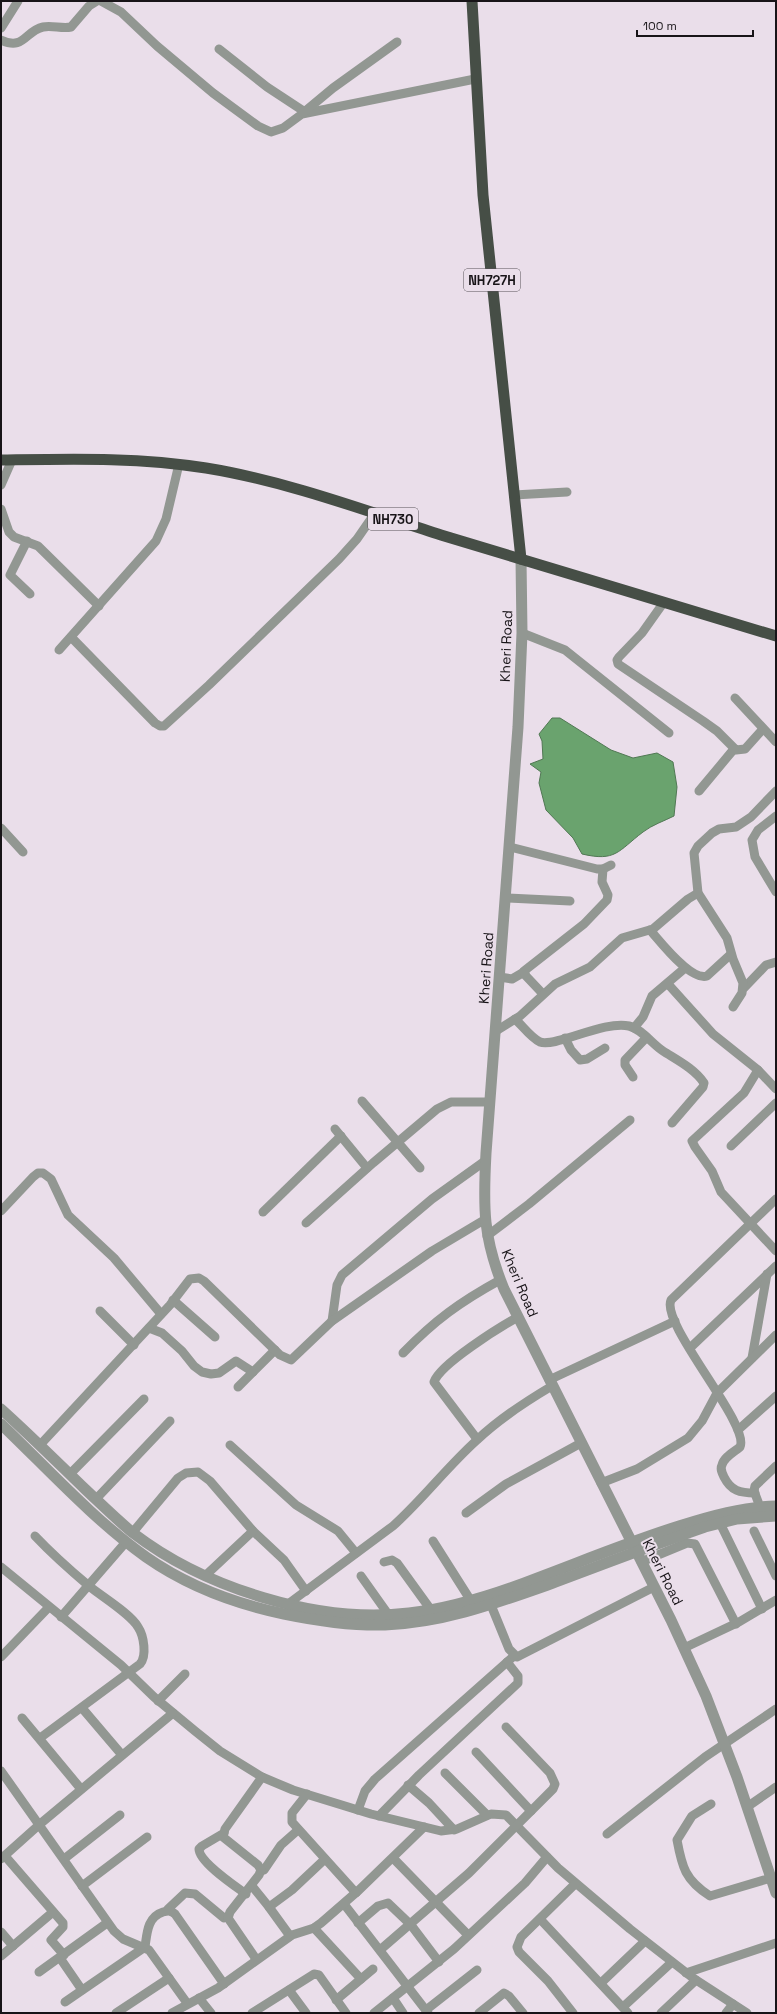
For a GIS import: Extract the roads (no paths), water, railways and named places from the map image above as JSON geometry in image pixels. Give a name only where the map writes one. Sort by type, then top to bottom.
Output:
[{"type":"highway","name":"NH727H","points":[[472,1],[475,79],[484,195],[521,559]]},
{"type":"highway","name":"NH730","points":[[7,460],[100,458],[138,460],[208,468],[293,488],[776,636]]},
{"type":"street","points":[[1,28],[18,1]]},
{"type":"street","points":[[1,40],[14,44],[24,40],[42,27],[71,27],[89,6],[97,1]]},
{"type":"street","points":[[101,1],[121,12],[157,46],[213,93],[265,131],[277,131],[304,113],[333,88],[397,42]]},
{"type":"street","points":[[219,48],[304,113],[475,79]]},
{"type":"street","points":[[1,486],[7,460]]},
{"type":"street","points":[[59,650],[147,552],[162,531],[180,464]]},
{"type":"street","points":[[514,495],[567,492]]},
{"type":"street","points":[[1,509],[9,532],[14,537],[27,541],[41,548],[99,606]]},
{"type":"street","points":[[71,637],[155,723],[160,726],[164,726],[209,686],[339,559],[357,539],[375,514]]},
{"type":"street","points":[[27,541],[10,575],[30,594]]},
{"type":"street","name":"Kheri Road","points":[[521,559],[522,633],[518,727],[485,1161],[484,1220],[487,1236],[500,1280],[550,1383],[654,1587],[684,1648],[716,1719],[723,1743],[747,1807],[776,1893]]},
{"type":"street","points":[[664,602],[642,633],[619,657],[617,662],[631,675],[663,693],[717,731],[734,749],[739,751],[745,749],[763,729]]},
{"type":"street","points":[[522,633],[555,644],[564,650],[670,733]]},
{"type":"street","points":[[735,698],[776,742]]},
{"type":"street","points":[[699,791],[734,749]]},
{"type":"street","points":[[744,988],[724,932],[698,893],[694,858],[698,846],[716,831],[743,823],[759,810],[776,791]]},
{"type":"street","points":[[776,816],[758,830],[752,840],[755,857],[776,892]]},
{"type":"street","points":[[1,828],[23,852]]},
{"type":"street","points":[[500,977],[512,979],[524,972],[528,967],[584,924],[607,900],[608,895],[602,882],[607,867],[510,847]]},
{"type":"street","points":[[496,1031],[515,1019],[555,984],[590,967],[622,938],[650,930],[688,899],[698,893]]},
{"type":"street","points":[[506,898],[570,902]]},
{"type":"street","points":[[650,930],[685,968],[705,977],[731,954]]},
{"type":"street","points":[[733,1007],[740,998],[744,988],[766,965],[770,962],[776,962]]},
{"type":"street","points":[[634,1028],[643,1017],[649,999],[685,968]]},
{"type":"street","points":[[524,972],[543,994]]},
{"type":"street","points":[[668,984],[713,1034],[758,1070],[776,1089]]},
{"type":"street","points":[[515,1019],[539,1041],[550,1043],[592,1030],[617,1026],[634,1028],[656,1046],[691,1069],[704,1083],[703,1087],[672,1123]]},
{"type":"street","points":[[565,1038],[571,1050],[580,1060],[586,1059],[605,1048]]},
{"type":"street","points":[[633,1077],[625,1065],[625,1060],[646,1038]]},
{"type":"street","points":[[758,1070],[744,1093],[692,1141],[712,1170],[721,1192],[776,1251]]},
{"type":"street","points":[[362,1101],[420,1168]]},
{"type":"street","points":[[306,1223],[397,1142],[444,1105],[462,1101],[490,1102]]},
{"type":"street","points":[[731,1146],[776,1103]]},
{"type":"street","points":[[487,1236],[529,1204],[630,1120]]},
{"type":"street","points":[[263,1212],[338,1132],[367,1168]]},
{"type":"street","points":[[332,1321],[336,1285],[342,1275],[432,1199],[485,1161]]},
{"type":"street","points":[[1,1211],[38,1173],[47,1175],[55,1184],[68,1214],[114,1258],[161,1314]]},
{"type":"street","points":[[755,1493],[743,1493],[731,1488],[721,1470],[724,1459],[742,1444],[738,1430],[690,1348],[669,1308],[671,1300],[776,1199]]},
{"type":"street","points":[[40,1445],[149,1328],[187,1281],[194,1277],[199,1278],[216,1290],[275,1350],[284,1358],[291,1360],[332,1321],[432,1251],[484,1220]]},
{"type":"street","points":[[690,1348],[776,1266]]},
{"type":"street","points":[[752,1358],[767,1274]]},
{"type":"street","points":[[403,1353],[428,1328],[454,1307],[500,1280]]},
{"type":"street","points":[[173,1300],[214,1337]]},
{"type":"street","points":[[100,1311],[134,1344]]},
{"type":"street","points":[[477,1439],[435,1385],[435,1379],[473,1345],[498,1328],[518,1317]]},
{"type":"street","points":[[288,1604],[408,1512],[477,1439],[511,1411],[550,1383],[585,1361],[675,1321]]},
{"type":"street","points":[[149,1328],[162,1333],[182,1351],[194,1366],[202,1372],[211,1374],[219,1373],[236,1361],[253,1372]]},
{"type":"street","points":[[602,1483],[637,1469],[688,1438],[702,1421],[716,1393],[776,1335]]},
{"type":"street","points":[[238,1387],[275,1350]]},
{"type":"street","points":[[738,1430],[776,1396]]},
{"type":"street","points":[[70,1474],[144,1399]]},
{"type":"street","points":[[1,1409],[133,1532],[159,1549],[206,1575],[251,1594],[288,1604],[355,1614],[388,1614],[431,1610],[471,1601],[720,1523],[776,1516]]},
{"type":"street","points":[[96,1499],[170,1421]]},
{"type":"street","points":[[1,1424],[126,1542],[148,1558],[174,1573],[216,1593],[267,1610],[317,1620],[354,1625],[387,1625],[444,1618],[491,1605],[635,1550],[716,1515],[760,1507],[776,1506]]},
{"type":"street","points":[[466,1513],[512,1480],[581,1443]]},
{"type":"street","points":[[230,1445],[296,1504],[338,1531],[356,1553]]},
{"type":"street","points":[[760,1507],[755,1493],[755,1486],[776,1466]]},
{"type":"street","points":[[133,1532],[178,1478],[193,1472],[203,1475],[253,1531],[284,1560],[306,1591]]},
{"type":"street","points":[[720,1523],[762,1608]]},
{"type":"street","points":[[206,1575],[253,1531]]},
{"type":"street","points":[[754,1531],[776,1576]]},
{"type":"street","points":[[35,1536],[53,1555],[140,1628],[144,1657],[140,1664],[40,1738]]},
{"type":"street","points":[[433,1541],[471,1601]]},
{"type":"street","points":[[61,1617],[126,1542]]},
{"type":"street","points":[[635,1550],[687,1543],[695,1544],[736,1624]]},
{"type":"street","points":[[384,1562],[392,1560],[397,1563],[431,1610]]},
{"type":"street","points":[[1,1567],[128,1673],[158,1701],[220,1751],[262,1777],[307,1794],[358,1810],[442,1832],[454,1830],[486,1815],[498,1813],[506,1815],[576,1884],[645,1941],[686,1973],[747,2013]]},
{"type":"street","points":[[361,1576],[388,1614]]},
{"type":"street","points":[[358,1810],[365,1791],[375,1779],[511,1659],[520,1656],[654,1587]]},
{"type":"street","points":[[684,1648],[736,1624],[776,1600]]},
{"type":"street","points":[[379,1816],[408,1785],[518,1683],[518,1676],[511,1659],[510,1649],[491,1605]]},
{"type":"street","points":[[1,1657],[49,1607]]},
{"type":"street","points":[[158,1701],[185,1674]]},
{"type":"street","points":[[82,1708],[122,1755]]},
{"type":"street","points":[[607,1834],[723,1743],[776,1709]]},
{"type":"street","points":[[82,1990],[51,1940],[63,1927],[63,1923],[3,1858],[81,1789],[174,1713]]},
{"type":"street","points":[[22,1718],[81,1789]]},
{"type":"street","points":[[380,1950],[438,1902],[553,1789],[554,1779],[506,1727]]},
{"type":"street","points":[[476,1752],[531,1811]]},
{"type":"street","points":[[1,1771],[40,1824],[107,1923],[123,1939],[145,1947],[154,1956],[187,2003]]},
{"type":"street","points":[[445,1773],[486,1815]]},
{"type":"street","points":[[246,1894],[220,1874],[200,1854],[200,1849],[202,1846],[224,1833],[262,1777]]},
{"type":"street","points":[[408,1785],[429,1803],[454,1830]]},
{"type":"street","points":[[747,1807],[776,1787]]},
{"type":"street","points":[[307,1794],[295,1808],[290,1818],[298,1830],[356,1893]]},
{"type":"street","points":[[712,1804],[692,1816],[677,1840],[682,1867],[699,1889],[710,1896],[771,1878]]},
{"type":"street","points":[[64,1859],[120,1815]]},
{"type":"street","points":[[172,2013],[187,2003],[224,1984],[290,1936],[314,1928],[356,1893],[424,1827]]},
{"type":"street","points":[[264,1870],[281,1845],[298,1830]]},
{"type":"street","points":[[224,1833],[225,1839],[260,1867],[261,1872],[246,1894],[230,1912],[228,1918],[256,1960]]},
{"type":"street","points":[[82,1886],[147,1838]]},
{"type":"street","points":[[374,2013],[407,1985],[439,1962],[525,1884],[547,1857]]},
{"type":"street","points":[[393,1858],[438,1902],[468,1935]]},
{"type":"street","points":[[269,1907],[292,1890],[325,1859]]},
{"type":"street","points":[[573,2013],[548,1981],[519,1952],[517,1947],[521,1937],[576,1884]]},
{"type":"street","points":[[252,1886],[290,1936]]},
{"type":"street","points":[[224,1918],[195,1894],[185,1893],[168,1909],[172,1912],[224,1984]]},
{"type":"street","points":[[358,1923],[385,1902],[391,1904],[411,1925],[439,1962]]},
{"type":"street","points":[[344,1904],[427,2012],[477,1970]]},
{"type":"street","points":[[1,1956],[53,1912]]},
{"type":"street","points":[[64,2002],[145,1947],[152,1919],[160,1913],[172,1912]]},
{"type":"street","points":[[540,1919],[625,2010],[672,1962]]},
{"type":"street","points":[[39,1972],[107,1923]]},
{"type":"street","points":[[314,1928],[361,1978]]},
{"type":"street","points":[[1,1932],[13,1946]]},
{"type":"street","points":[[601,1983],[645,1941]]},
{"type":"street","points":[[686,1973],[776,1943]]},
{"type":"street","points":[[336,2000],[373,1969]]},
{"type":"street","points":[[255,2012],[313,1975],[317,1974],[346,2013]]},
{"type":"street","points":[[116,2013],[169,1978]]},
{"type":"street","points":[[661,2013],[696,1980]]},
{"type":"street","points":[[289,1990],[306,2013]]},
{"type":"street","points":[[479,2013],[504,1993],[509,1996],[523,2013]]},
{"type":"street","points":[[199,1998],[211,2013]]},
{"type":"street","points":[[393,1998],[403,2013]]},
{"type":"street","points":[[726,2013],[733,2004]]}]
